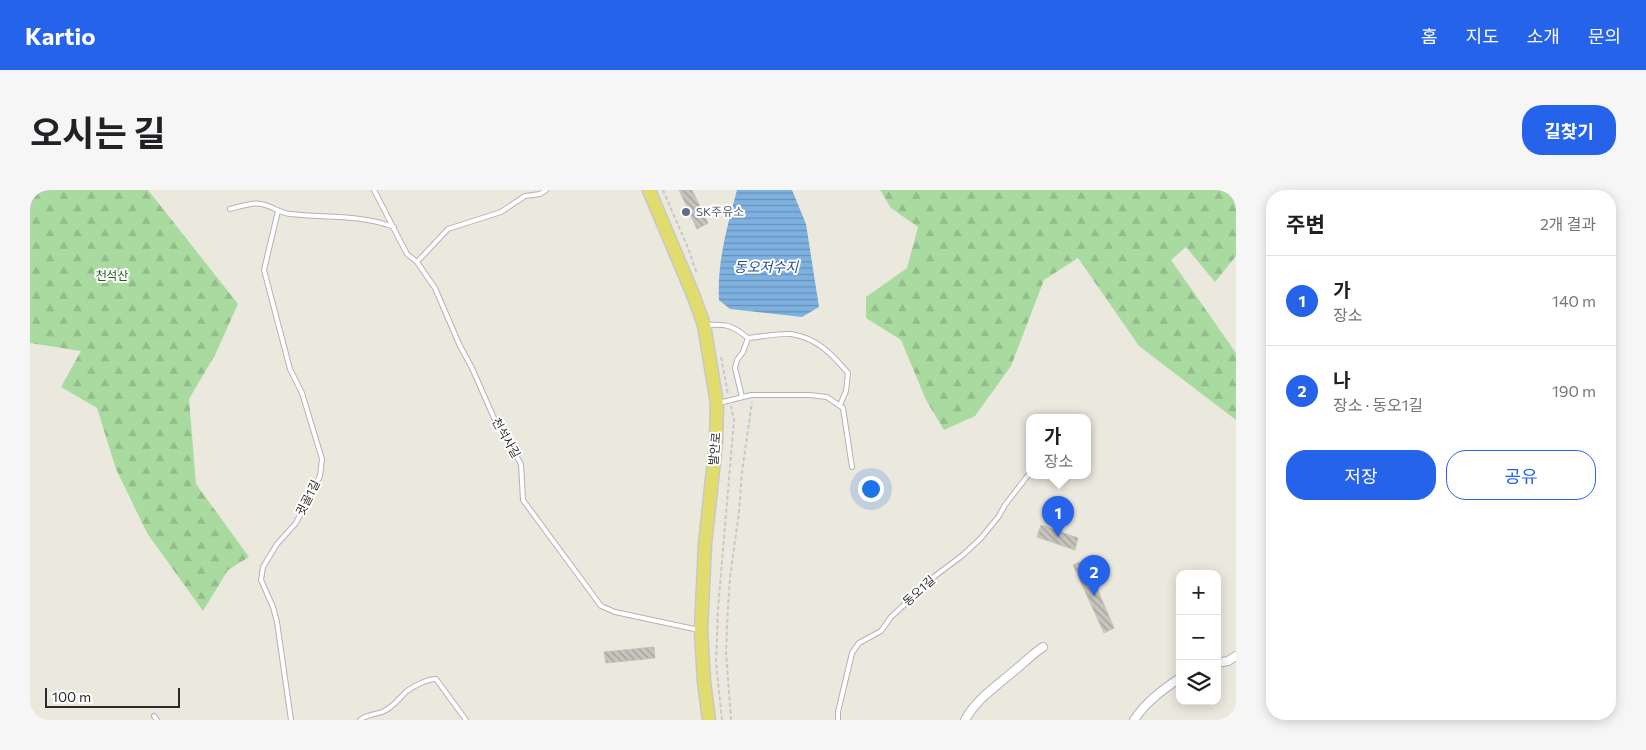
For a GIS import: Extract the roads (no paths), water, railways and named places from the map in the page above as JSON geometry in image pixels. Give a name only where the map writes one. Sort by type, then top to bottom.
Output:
[{"type":"main road","name":"발안로","points":[[649,190],[704,325],[717,404],[716,442],[705,544],[701,630],[704,682],[709,720]]},
{"type":"street","points":[[965,720],[971,709],[986,694],[1032,654],[1043,647]]},
{"type":"street","points":[[1221,662],[1228,661],[1236,656]]},
{"type":"street","points":[[1134,720],[1159,693],[1176,681]]},
{"type":"lane","name":"천석사길","points":[[374,190],[407,254],[417,262],[435,288],[494,418],[521,464],[523,500],[601,606],[615,612],[701,630]]},
{"type":"lane","points":[[417,262],[448,229],[501,212],[525,196],[540,194],[546,190]]},
{"type":"lane","points":[[230,209],[254,203],[266,205],[288,214],[358,218],[394,227]]},
{"type":"lane","name":"귓골1길","points":[[278,211],[264,270],[290,369],[302,393],[322,459],[320,476],[296,523],[277,544],[263,567],[261,580],[273,607],[277,622],[291,720]]},
{"type":"lane","points":[[704,325],[723,324],[737,329],[748,338],[790,334],[809,340],[828,350],[848,373],[846,391],[840,405]]},
{"type":"lane","points":[[742,396],[736,368],[737,360],[743,352],[748,338]]},
{"type":"lane","points":[[717,404],[751,395],[809,395],[827,397],[843,408],[852,467]]},
{"type":"lane","name":"동오1길","points":[[838,720],[838,712],[852,654],[859,643],[882,631],[891,617],[935,576],[953,564],[975,543],[999,516],[1026,478]]},
{"type":"lane","points":[[360,720],[368,715],[383,712],[408,691],[431,679],[436,679],[466,720]]},
{"type":"water","name":"동오저수지","points":[[737,190],[792,190],[806,224],[819,307],[802,317],[730,309],[719,300],[721,258]]},
{"type":"place","name":"SK주유소","points":[[686,212]]},
{"type":"place","name":"가","points":[[1058,537]]},
{"type":"place","name":"나","points":[[1094,596]]},
{"type":"park label","name":"천석산","points":[[112,276]]}]
